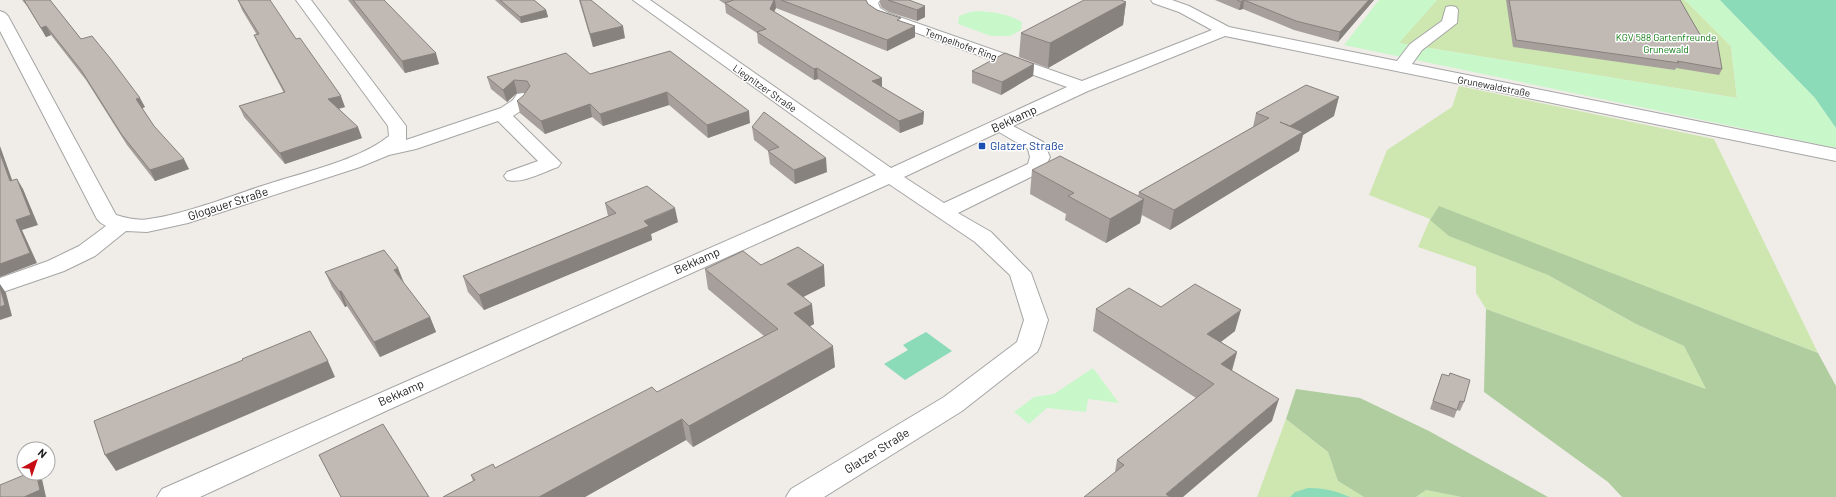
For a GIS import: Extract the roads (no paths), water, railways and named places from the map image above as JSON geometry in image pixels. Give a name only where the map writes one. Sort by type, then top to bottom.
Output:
[{"type":"street","name":"Glogauer Straße","points":[[0,16],[108,219],[121,224],[147,226],[181,219],[354,163],[384,150],[398,138],[397,126],[303,0]]},
{"type":"street","name":"Liegnitzer Straße","points":[[640,0],[890,176]]},
{"type":"street","name":"Tempelhofer Ring","points":[[873,0],[871,3],[874,10],[883,16],[1082,87]]},
{"type":"street","name":"Grunewaldstraße","points":[[1158,0],[1184,9],[1224,31],[1836,155]]},
{"type":"street","points":[[1401,67],[1416,47],[1449,23],[1450,10]]},
{"type":"street","name":"Bekkamp","points":[[172,497],[386,399],[890,176],[1082,87],[1224,31]]},
{"type":"street","points":[[1368,72],[1383,64]]},
{"type":"street","points":[[1417,88],[1436,75]]},
{"type":"street","points":[[384,150],[409,144],[501,114],[513,109],[523,98]]},
{"type":"street","points":[[501,114],[551,163],[514,176]]},
{"type":"street","points":[[943,212],[1036,167],[1040,157],[1036,146],[1000,126]]},
{"type":"street","name":"Glatzer Straße","points":[[801,497],[953,404],[1028,346],[1036,320],[1020,273],[983,237],[890,176]]},
{"type":"street","points":[[0,286],[56,266],[87,251],[121,224]]},
{"type":"place","name":"Glatzer Straße","points":[[982,146]]},
{"type":"park label","name":"KGV 588 Gartenfreunde Grunewald","points":[[1666,42]]}]
